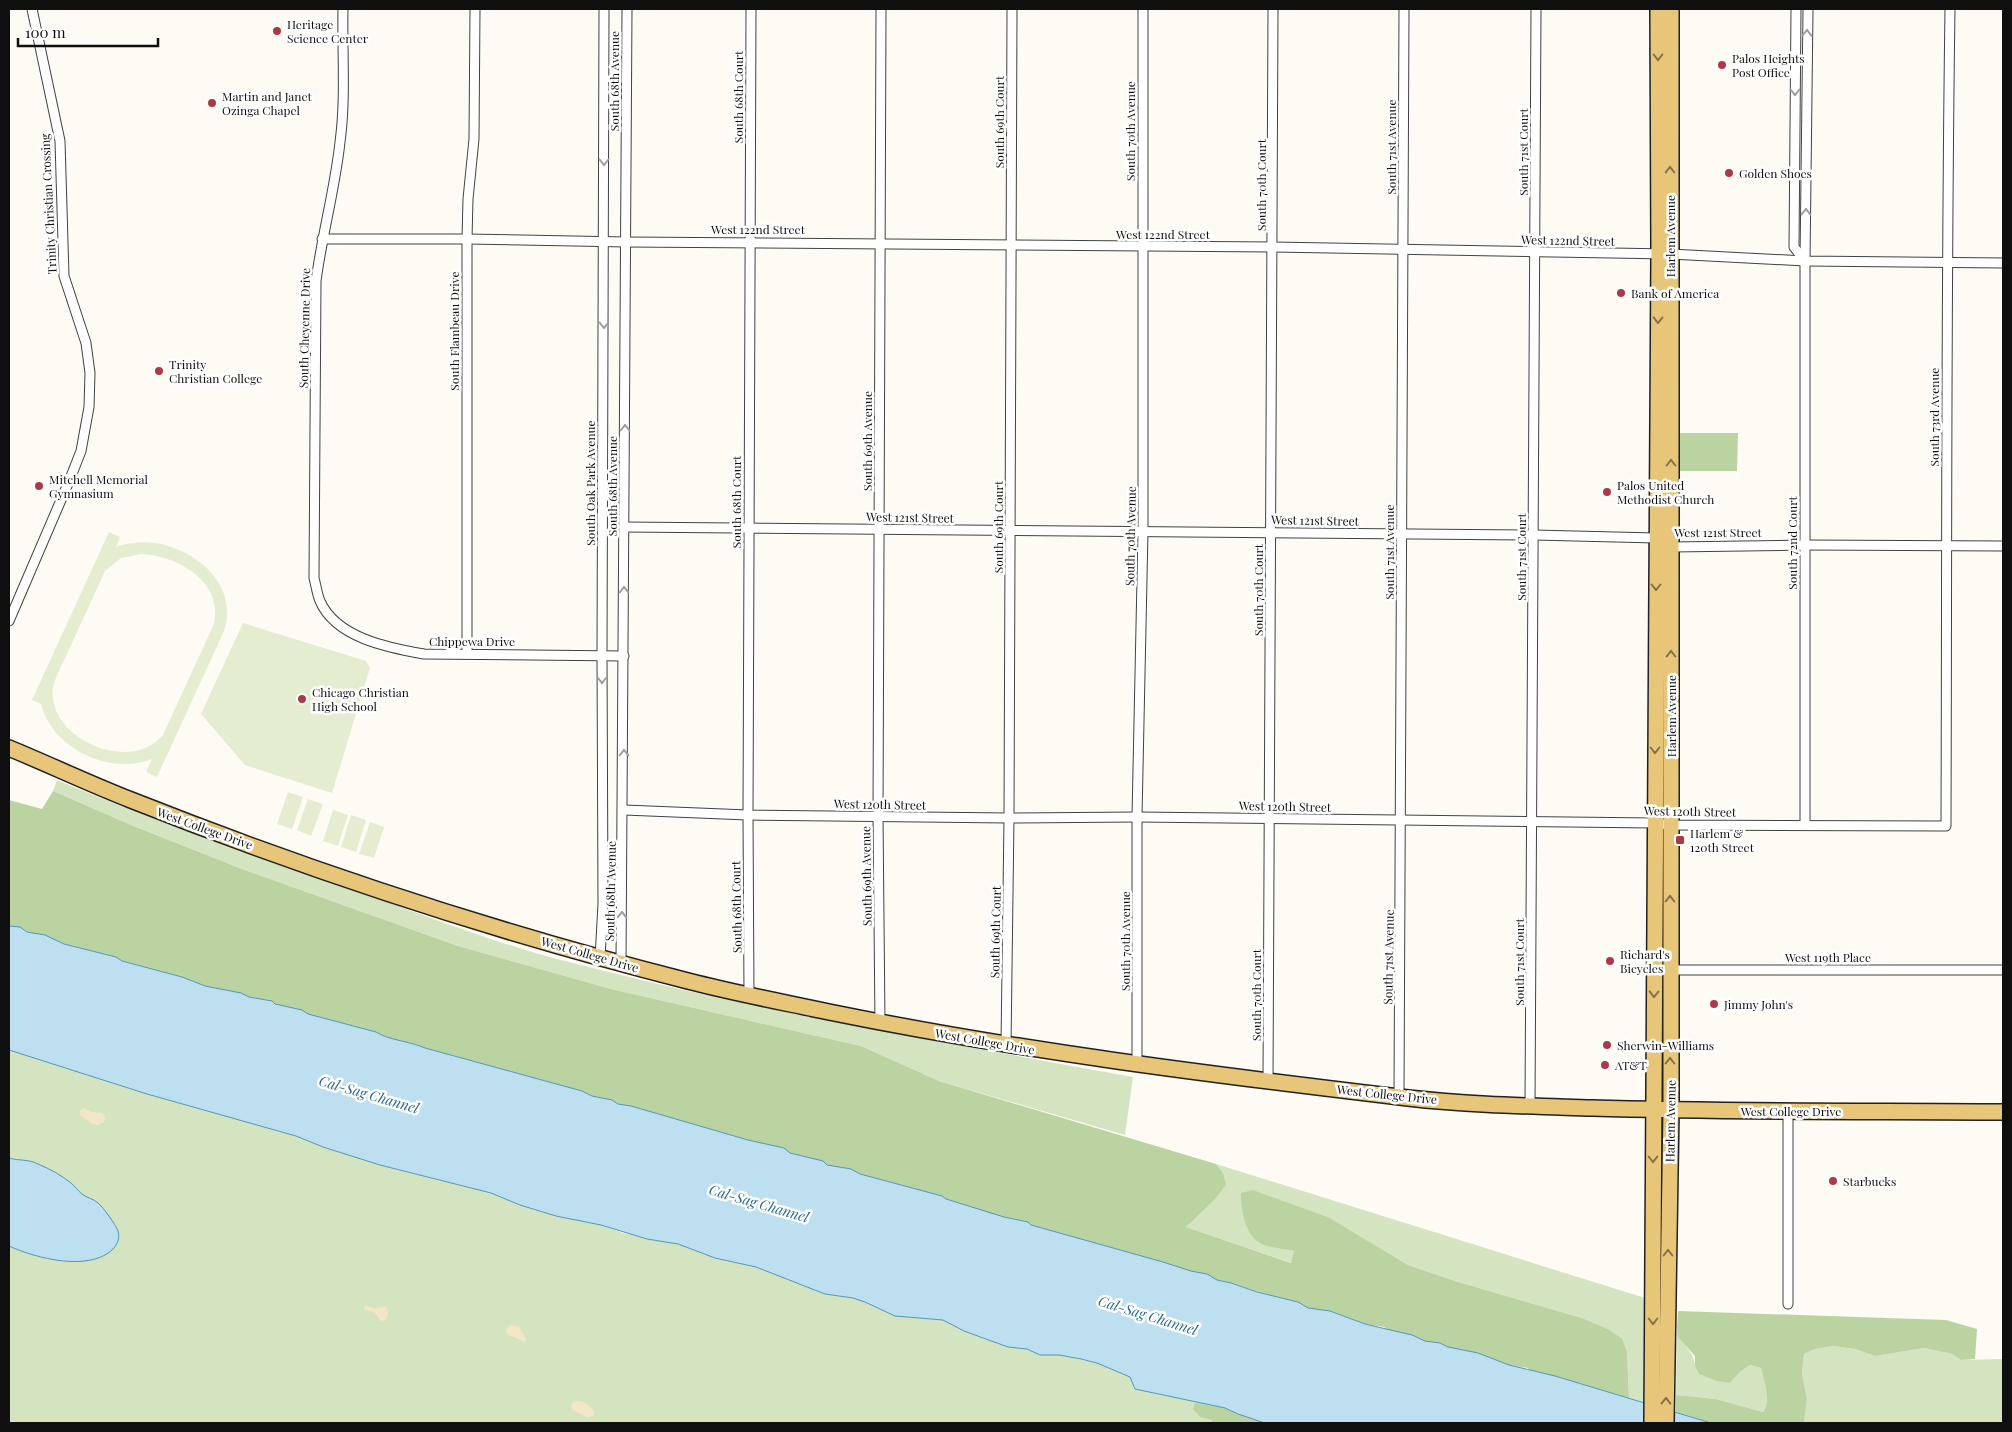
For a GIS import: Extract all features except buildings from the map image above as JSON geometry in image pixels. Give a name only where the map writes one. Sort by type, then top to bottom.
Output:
[{"type":"main road","name":"Harlem Avenue","points":[[1658,9],[1672,547],[1662,824],[1654,970],[1653,1110],[1659,1379],[1666,1423]]},
{"type":"main road","name":"Harlem Avenue","points":[[1652,1423],[1659,1379],[1671,1110],[1670,970],[1662,824],[1656,538],[1671,9]]},
{"type":"main road","name":"West College Drive","points":[[9,748],[128,799],[248,844],[422,904],[621,964],[749,996],[880,1023],[1006,1045],[1137,1064],[1268,1082],[1399,1096],[1530,1106],[1653,1110],[2003,1112]]},
{"type":"street","name":"Trinity Christian Crossing","points":[[9,621],[81,451],[89,407],[90,373],[86,342],[64,276],[60,141],[32,9]]},
{"type":"street","name":"South Cheyenne Drive","points":[[329,617],[319,600],[314,578],[316,281],[341,140],[343,9]]},
{"type":"street","name":"South Flambeau Drive","points":[[467,654],[467,239],[468,199],[474,139],[476,9]]},
{"type":"street","name":"South Oak Park Avenue","points":[[600,958],[603,904],[604,9]]},
{"type":"street","name":"South 68th Avenue","points":[[621,964],[624,810],[627,9]]},
{"type":"street","name":"South 68th Court","points":[[749,996],[751,9]]},
{"type":"street","name":"South 69th Avenue","points":[[880,1023],[878,816],[881,9]]},
{"type":"street","name":"South 69th Court","points":[[1006,1045],[1009,818],[1012,9]]},
{"type":"street","name":"South 70th Avenue","points":[[1137,1064],[1137,817],[1143,531],[1143,9]]},
{"type":"street","name":"South 70th Court","points":[[1268,1082],[1273,9]]},
{"type":"street","name":"South 71st Avenue","points":[[1399,1096],[1404,9]]},
{"type":"street","name":"South 71st Court","points":[[1530,1106],[1536,9]]},
{"type":"street","name":"South 72nd Court","points":[[1796,9],[1794,246],[1805,261]]},
{"type":"street","name":"South 72nd Court","points":[[1805,825],[1805,261],[1808,9]]},
{"type":"street","name":"South 73rd Avenue","points":[[1946,826],[1948,546],[1946,262],[1950,9]]},
{"type":"street","name":"West 122nd Street","points":[[322,239],[881,242],[1142,247],[1403,248],[1664,254],[1805,261],[2003,263]]},
{"type":"street","name":"West 121st Street","points":[[624,526],[1534,535],[1656,538],[1672,547],[1805,545],[2003,546]]},
{"type":"street","name":"Chippewa Drive","points":[[329,617],[350,631],[396,650],[424,654],[624,656]]},
{"type":"street","name":"West 120th Street","points":[[624,810],[748,815],[1269,818],[1946,826]]},
{"type":"street","name":"West 119th Place","points":[[1654,970],[2003,970]]},
{"type":"street","points":[[1788,1110],[1788,1304]]},
{"type":"green space","points":[[1680,433],[1738,433],[1737,471],[1679,471]]},
{"type":"green space","points":[[109,532],[120,537],[116,547],[136,542],[157,543],[177,549],[196,559],[212,573],[223,590],[227,610],[224,631],[157,777],[146,772],[152,759],[118,764],[101,761],[70,745],[57,734],[47,720],[41,704],[32,700]],"holes":[[[141,554],[155,556],[183,566],[195,574],[205,585],[212,597],[215,611],[213,626],[163,735],[148,747],[129,752],[109,750],[89,744],[72,732],[59,717],[53,700],[55,680],[105,571],[121,558]]]},
{"type":"green space","points":[[243,623],[366,661],[370,668],[332,793],[245,765],[201,714]]},
{"type":"green space","points":[[57,780],[201,836],[455,927],[565,961],[635,979],[777,1010],[1133,1077],[1125,1135],[939,1081],[861,1046],[611,989],[458,946],[242,869],[136,827],[53,791]]},
{"type":"green space","points":[[53,791],[136,827],[242,869],[458,946],[611,989],[861,1046],[939,1081],[1216,1164],[1223,1173],[1226,1185],[1214,1200],[1186,1227],[1291,1263],[1294,1251],[1260,1243],[1250,1233],[1244,1220],[1241,1193],[1253,1190],[1330,1218],[1408,1265],[1458,1282],[1582,1318],[1608,1329],[1622,1339],[1627,1352],[1629,1398],[1555,1376],[1531,1372],[1528,1368],[1509,1365],[1478,1353],[1425,1341],[1420,1338],[1390,1331],[1384,1327],[1365,1324],[1330,1311],[1308,1308],[1217,1280],[1207,1274],[1191,1272],[1163,1262],[1031,1225],[1028,1222],[1004,1217],[946,1199],[942,1196],[860,1174],[851,1169],[827,1165],[823,1161],[790,1153],[784,1148],[618,1104],[612,1100],[592,1096],[582,1091],[392,1039],[375,1032],[308,1014],[302,1010],[275,1004],[271,1001],[205,986],[182,977],[122,961],[116,957],[64,944],[45,935],[26,932],[20,927],[9,926],[9,800],[42,809]]},
{"type":"green space","points":[[288,792],[303,797],[292,829],[277,824]]},
{"type":"green space","points":[[308,799],[323,804],[311,836],[297,830]]},
{"type":"green space","points":[[333,810],[348,815],[338,846],[323,841]]},
{"type":"green space","points":[[351,815],[366,820],[356,852],[341,847]]},
{"type":"green space","points":[[370,822],[384,827],[374,858],[359,854]]},
{"type":"green space","points":[[9,1050],[147,1094],[296,1136],[323,1147],[380,1165],[491,1193],[520,1205],[556,1216],[601,1225],[623,1233],[678,1244],[715,1258],[756,1267],[825,1294],[853,1298],[865,1302],[895,1316],[943,1320],[964,1331],[1007,1347],[1027,1349],[1040,1355],[1058,1355],[1097,1363],[1130,1377],[1265,1423],[9,1423]]},
{"type":"green space","points":[[1216,1164],[1645,1298],[1644,1402],[1629,1398],[1627,1352],[1608,1329],[1582,1318],[1458,1282],[1408,1265],[1330,1218],[1260,1243],[1294,1251],[1292,1263],[1186,1227],[1198,1214],[1223,1173]]},
{"type":"green space","points":[[1678,1311],[1946,1320],[1977,1329],[1975,1359],[1961,1360],[1952,1354],[1924,1348],[1875,1356],[1855,1349],[1833,1346],[1815,1349],[1804,1354],[1802,1373],[1807,1399],[1804,1423],[1711,1423],[1676,1412],[1676,1395],[1716,1399],[1763,1412],[1767,1397],[1761,1368],[1750,1365],[1730,1383],[1717,1381],[1699,1374],[1695,1366],[1695,1356],[1678,1337]]},
{"type":"green space","points":[[1677,1328],[1681,1339],[1692,1355],[1695,1366],[1730,1383],[1750,1365],[1761,1368],[1767,1396],[1763,1412],[1716,1399],[1676,1395]]},
{"type":"green space","points":[[1833,1346],[1855,1349],[1875,1356],[1924,1348],[1952,1354],[1961,1360],[2003,1359],[2003,1423],[1804,1423],[1807,1399],[1802,1373],[1804,1354],[1815,1349]]},
{"type":"green space","points":[[1195,1403],[1225,1408],[1265,1423],[1212,1423],[1212,1420],[1200,1417],[1193,1409]]},
{"type":"sand","points":[[83,1108],[92,1112],[102,1113],[105,1117],[104,1122],[98,1125],[92,1124],[80,1115],[80,1111]]},
{"type":"sand","points":[[366,1305],[375,1309],[386,1306],[388,1314],[386,1320],[381,1321],[374,1312],[365,1310]]},
{"type":"sand","points":[[510,1325],[519,1327],[526,1339],[525,1342],[507,1334],[506,1330]]},
{"type":"sand","points":[[576,1401],[589,1406],[593,1410],[593,1416],[587,1417],[572,1410],[571,1404]]},
{"type":"water","name":"Cal-Sag Channel","points":[[9,926],[20,927],[27,932],[45,935],[64,944],[116,957],[122,961],[182,977],[205,986],[272,1001],[275,1004],[302,1010],[308,1014],[376,1032],[393,1039],[582,1091],[592,1096],[612,1100],[618,1104],[784,1148],[790,1153],[823,1161],[827,1165],[851,1169],[860,1174],[942,1196],[946,1199],[1004,1217],[1028,1222],[1031,1225],[1207,1274],[1217,1280],[1298,1302],[1308,1308],[1330,1311],[1365,1324],[1412,1335],[1425,1341],[1440,1343],[1448,1347],[1478,1353],[1509,1365],[1555,1376],[1711,1423],[1265,1423],[1225,1408],[1135,1389],[1130,1377],[1097,1363],[1059,1355],[1040,1355],[1027,1349],[1008,1347],[964,1331],[943,1320],[895,1316],[865,1302],[853,1298],[825,1294],[756,1267],[715,1258],[678,1244],[647,1239],[601,1225],[556,1216],[520,1205],[491,1193],[380,1165],[323,1147],[296,1136],[147,1094],[9,1050]]},
{"type":"water","points":[[9,1158],[35,1162],[63,1177],[86,1197],[95,1200],[109,1216],[118,1231],[118,1240],[114,1248],[104,1256],[78,1262],[33,1255],[9,1246]]},
{"type":"place","name":"Heritage Science Center","points":[[277,31]]},
{"type":"place","name":"Palos Heights Post Office","points":[[1722,65]]},
{"type":"place","name":"Martin and Janet Ozinga Chapel","points":[[212,103]]},
{"type":"place","name":"Golden Shoes","points":[[1729,173]]},
{"type":"place","name":"Bank of America","points":[[1621,293]]},
{"type":"place","name":"Trinity Christian College","points":[[159,371]]},
{"type":"place","name":"Mitchell Memorial Gymnasium","points":[[39,486]]},
{"type":"place","name":"Palos United Methodist Church","points":[[1607,492]]},
{"type":"place","name":"Chicago Christian High School","points":[[302,699]]},
{"type":"place","name":"Harlem & 120th Street","points":[[1680,840]]},
{"type":"place","name":"Richard's Bicycles","points":[[1610,961]]},
{"type":"place","name":"Jimmy John's","points":[[1714,1004]]},
{"type":"place","name":"Sherwin-Williams","points":[[1607,1045]]},
{"type":"place","name":"AT&T","points":[[1605,1065]]},
{"type":"place","name":"Starbucks","points":[[1833,1181]]}]
